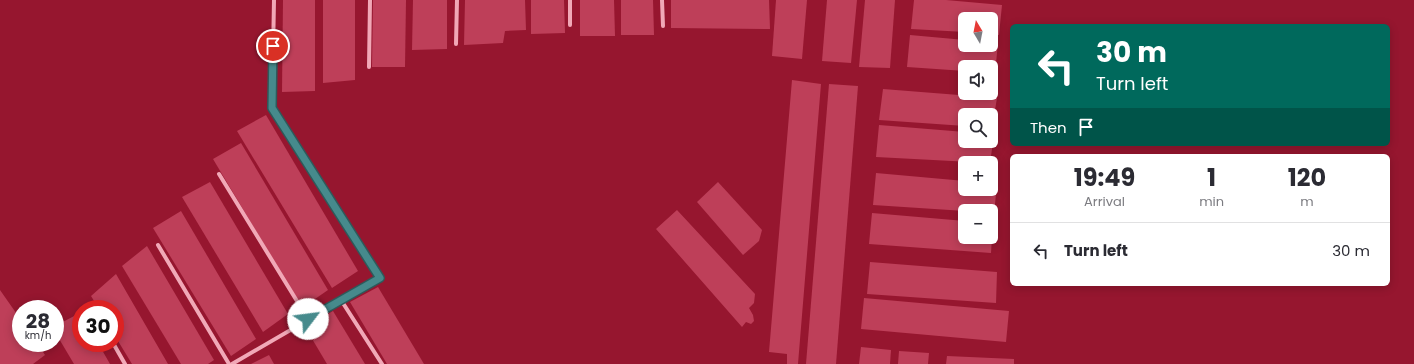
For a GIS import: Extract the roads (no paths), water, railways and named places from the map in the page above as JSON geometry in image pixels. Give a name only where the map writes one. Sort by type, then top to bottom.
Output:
[{"type":"street","points":[[232,364],[380,278],[272,108],[274,0]]},
{"type":"street","points":[[369,67],[370,0]]},
{"type":"street","points":[[456,44],[457,0]]},
{"type":"street","points":[[570,0],[570,25]]},
{"type":"street","points":[[662,0],[663,26]]},
{"type":"street","points":[[218,174],[308,319]]},
{"type":"street","points":[[158,245],[229,364]]},
{"type":"street","points":[[341,300],[382,364]]},
{"type":"street","points":[[118,352],[125,364]]}]
